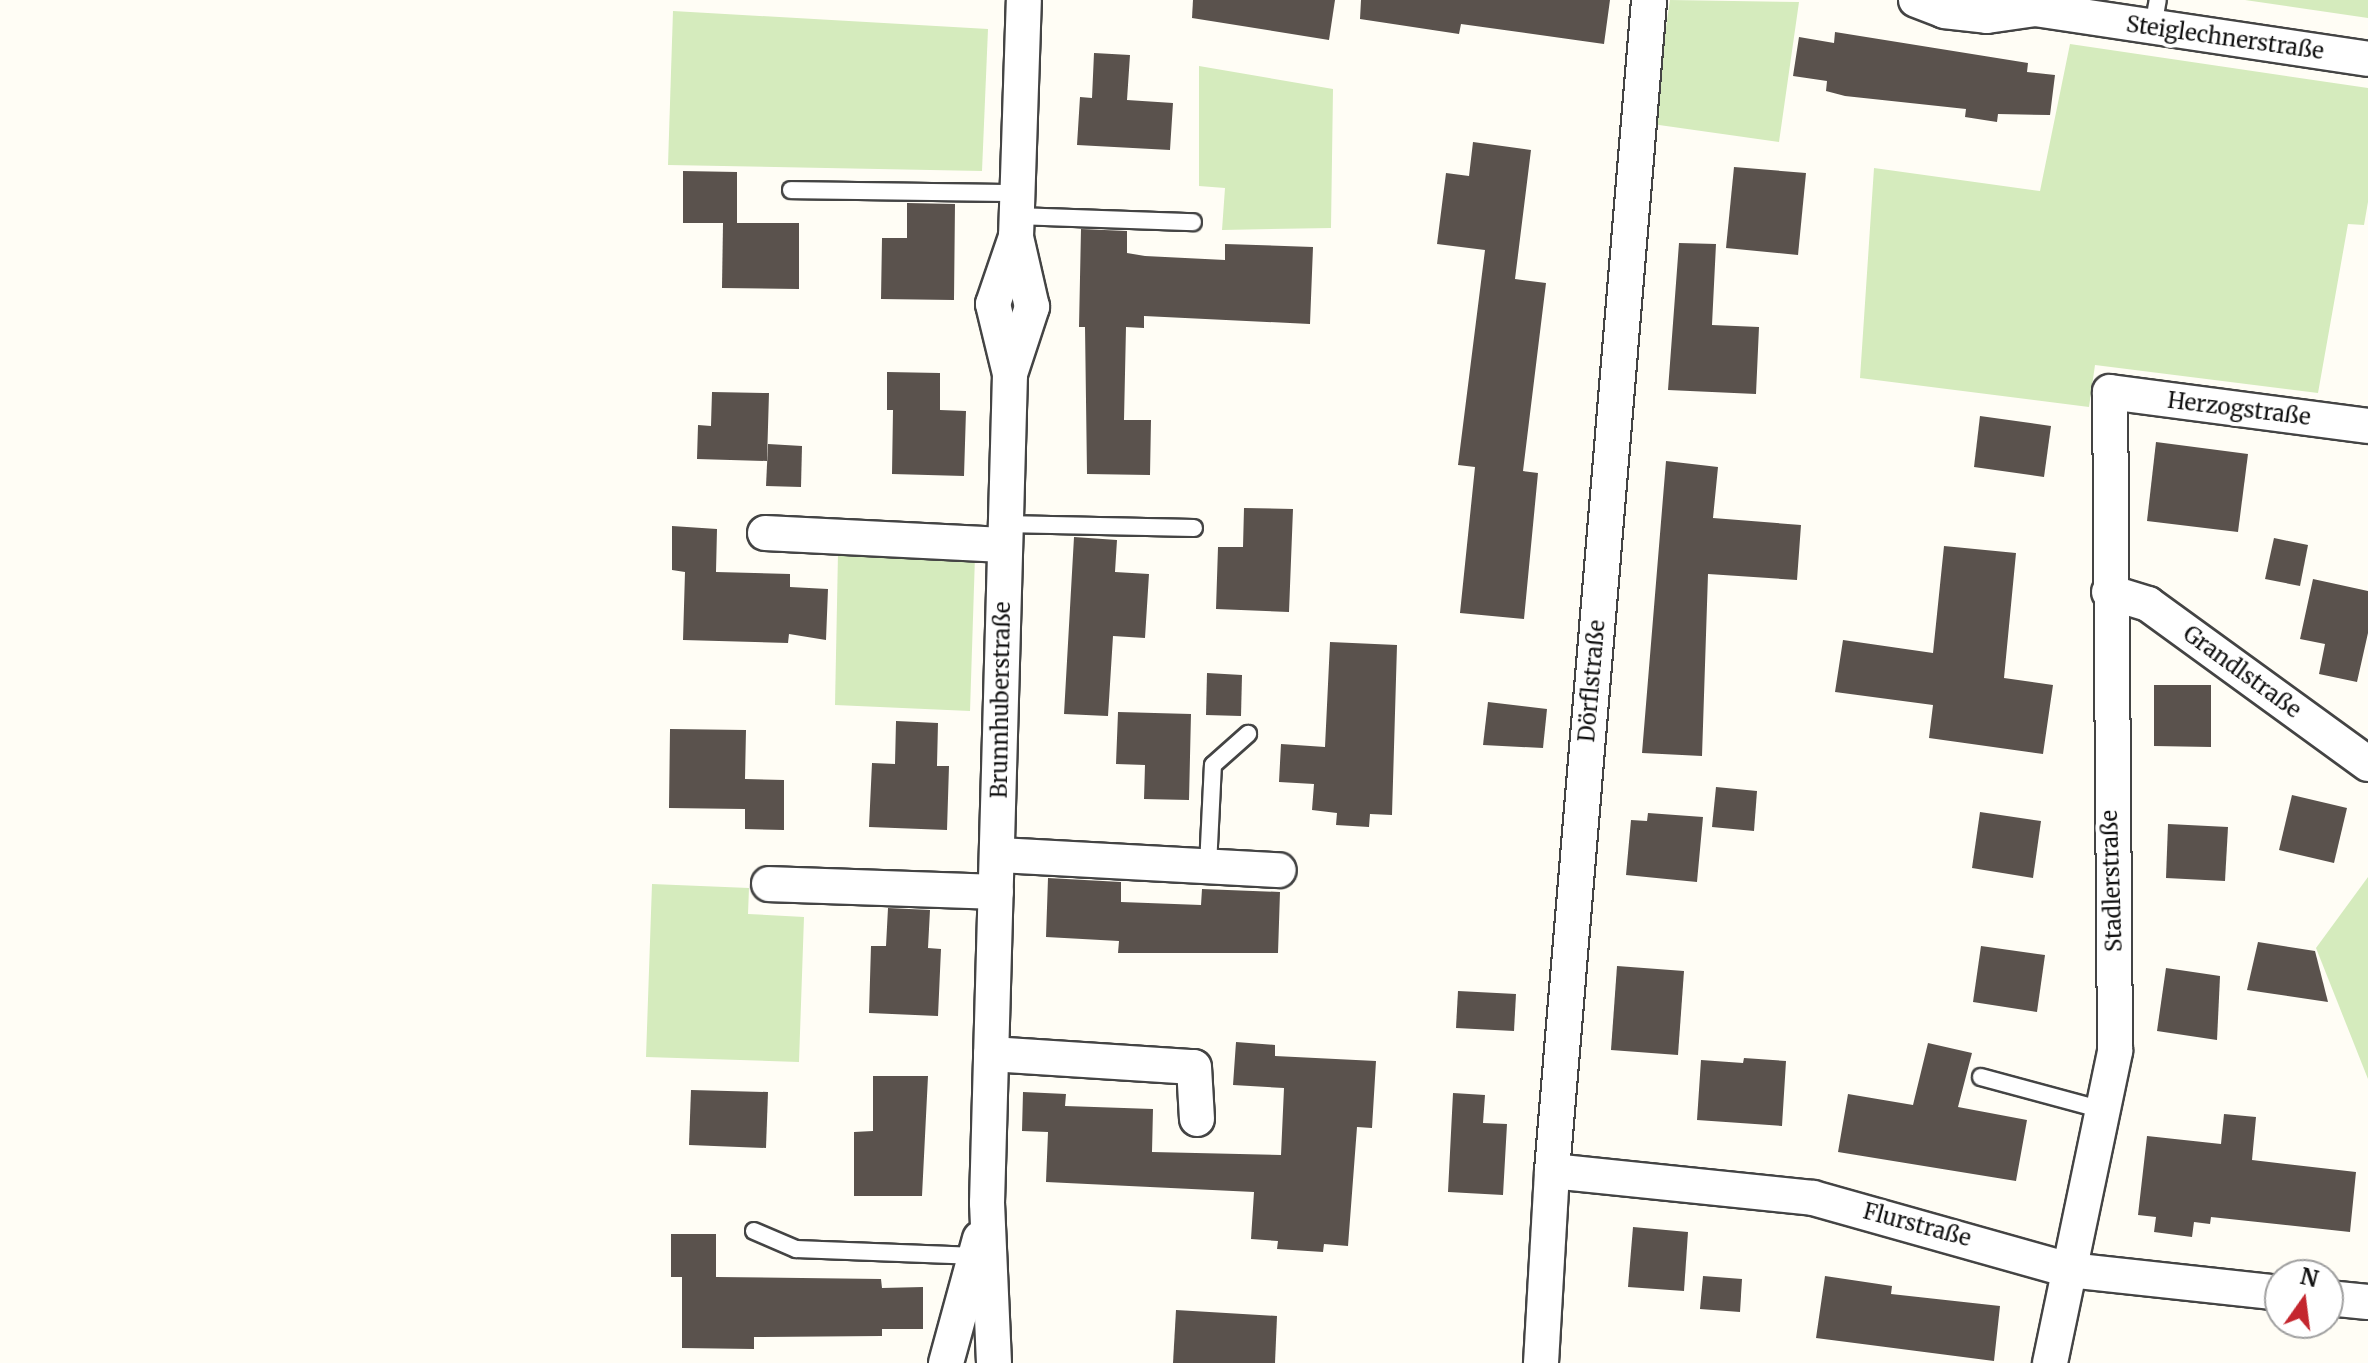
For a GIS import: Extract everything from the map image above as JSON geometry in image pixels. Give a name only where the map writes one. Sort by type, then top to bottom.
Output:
[{"type":"street","name":"Brunnhuberstraße","points":[[994,1363],[983,1256],[998,855],[1010,374],[993,304],[1017,215],[1024,0]]},
{"type":"street","name":"Dörflstraße","points":[[1541,1363],[1552,1171],[1649,0]]},
{"type":"street","name":"Steiglechnerstraße","points":[[1916,0],[1944,11],[1987,16],[2026,5],[2156,14],[2368,59]]},
{"type":"street","name":"Herzogstraße","points":[[2110,392],[2368,426]]},
{"type":"street","name":"Stadlerstraße","points":[[2050,1363],[2115,1051],[2109,592],[2110,392]]},
{"type":"street","points":[[765,533],[1004,535]]},
{"type":"street","name":"Grandlstraße","points":[[2109,592],[2148,604],[2368,764]]},
{"type":"street","points":[[998,855],[1279,870]]},
{"type":"street","points":[[769,884],[996,892]]},
{"type":"street","points":[[991,1054],[1194,1067],[1197,1119]]},
{"type":"street","name":"Flurstraße","points":[[1552,1171],[1813,1198],[2069,1270],[2264,1291]]},
{"type":"street","name":"Brunnhuberstraße","points":[[946,1363],[958,1305],[983,1256]]},
{"type":"street","points":[[2344,1300],[2368,1302]]},
{"type":"lane","points":[[791,190],[1017,215],[1193,222]]},
{"type":"lane","points":[[1004,535],[1194,528]]},
{"type":"lane","points":[[1208,866],[1213,765],[1248,734]]},
{"type":"lane","points":[[1981,1077],[2103,1110]]},
{"type":"lane","points":[[754,1231],[796,1249],[983,1256]]},
{"type":"green space","points":[[1670,0],[1799,2],[1779,142],[1652,124]]},
{"type":"green space","points":[[2245,0],[2368,0],[2368,18]]},
{"type":"green space","points":[[673,11],[988,29],[982,171],[668,165]]},
{"type":"green space","points":[[2070,44],[2368,88],[2368,202],[2364,225],[2348,224],[2318,393],[2095,365],[2089,407],[1860,378],[1874,168],[2040,191]]},
{"type":"green space","points":[[1199,66],[1333,89],[1331,228],[1222,230],[1225,188],[1199,186]]},
{"type":"green space","points":[[838,553],[975,556],[970,711],[835,705]]},
{"type":"green space","points":[[2368,877],[2368,1079],[2316,948]]},
{"type":"green space","points":[[652,884],[749,888],[748,914],[804,917],[799,1062],[646,1057]]},
{"type":"building","points":[[1193,0],[1335,0],[1329,40],[1192,18]]},
{"type":"building","points":[[1361,0],[1610,0],[1604,44],[1461,24],[1459,34],[1360,19]]},
{"type":"building","points":[[1835,32],[2028,63],[2027,72],[2055,75],[2050,115],[1998,114],[1997,122],[1965,117],[1966,109],[1845,96],[1826,91],[1827,81],[1793,76],[1799,37],[1834,43]]},
{"type":"building","points":[[1094,53],[1130,55],[1127,100],[1173,103],[1170,150],[1077,145],[1080,97],[1092,98]]},
{"type":"building","points":[[1473,142],[1531,150],[1515,279],[1546,283],[1523,471],[1538,473],[1524,619],[1460,613],[1475,467],[1458,465],[1485,250],[1437,244],[1446,173],[1469,176]]},
{"type":"building","points":[[1734,167],[1806,173],[1798,255],[1726,248]]},
{"type":"building","points":[[683,171],[737,172],[737,223],[683,223]]},
{"type":"building","points":[[907,203],[955,204],[954,300],[881,299],[882,238],[907,238]]},
{"type":"building","points":[[723,223],[799,223],[799,289],[722,288]]},
{"type":"building","points":[[1081,229],[1127,231],[1127,253],[1145,256],[1225,260],[1225,244],[1313,247],[1310,324],[1144,316],[1144,328],[1126,327],[1124,420],[1151,420],[1150,475],[1087,474],[1085,327],[1079,327]]},
{"type":"building","points":[[1679,243],[1716,244],[1712,325],[1759,327],[1756,394],[1668,390]]},
{"type":"building","points":[[887,372],[940,373],[940,410],[966,411],[964,476],[892,474],[893,410],[887,410]]},
{"type":"building","points":[[712,392],[769,393],[767,461],[697,459],[698,425],[711,426]]},
{"type":"building","points":[[1980,416],[2051,426],[2044,477],[1974,467]]},
{"type":"building","points":[[2156,442],[2248,454],[2238,532],[2147,521]]},
{"type":"building","points":[[768,444],[802,446],[801,487],[766,486]]},
{"type":"building","points":[[1666,461],[1718,467],[1713,518],[1801,525],[1797,580],[1708,574],[1702,756],[1642,753]]},
{"type":"building","points":[[1244,508],[1293,509],[1289,612],[1216,609],[1218,547],[1243,547]]},
{"type":"building","points":[[672,526],[717,529],[716,572],[790,574],[790,587],[828,589],[826,640],[789,634],[788,643],[683,640],[685,572],[672,570]]},
{"type":"building","points":[[1074,537],[1117,540],[1115,572],[1149,574],[1145,638],[1113,636],[1108,716],[1064,714]]},
{"type":"building","points":[[2274,538],[2308,545],[2300,586],[2265,579]]},
{"type":"building","points":[[1944,546],[2016,553],[2004,678],[2053,685],[2043,754],[1929,738],[1933,705],[1835,692],[1843,640],[1933,653]]},
{"type":"building","points":[[2313,579],[2368,591],[2368,633],[2357,682],[2319,674],[2325,644],[2300,639]]},
{"type":"building","points":[[1330,642],[1397,645],[1392,815],[1370,814],[1369,827],[1336,825],[1337,813],[1312,810],[1314,784],[1279,782],[1281,744],[1325,747]]},
{"type":"building","points":[[1207,673],[1242,675],[1241,716],[1206,715]]},
{"type":"building","points":[[2154,685],[2211,685],[2211,747],[2154,746]]},
{"type":"building","points":[[1488,702],[1547,709],[1543,748],[1483,745]]},
{"type":"building","points":[[1118,712],[1191,714],[1189,800],[1144,799],[1145,765],[1116,764]]},
{"type":"building","points":[[896,721],[938,723],[937,766],[949,766],[947,830],[869,827],[872,763],[895,764]]},
{"type":"building","points":[[670,729],[746,730],[745,779],[784,780],[784,830],[745,829],[745,809],[669,808]]},
{"type":"building","points":[[1716,787],[1757,791],[1754,831],[1712,827]]},
{"type":"building","points":[[2292,795],[2347,808],[2334,863],[2279,850]]},
{"type":"building","points":[[1980,812],[2041,821],[2033,878],[1972,868]]},
{"type":"building","points":[[1648,813],[1703,817],[1697,882],[1626,875],[1631,820],[1647,821]]},
{"type":"building","points":[[2168,824],[2228,827],[2225,881],[2166,878]]},
{"type":"building","points":[[1048,878],[1121,882],[1121,902],[1201,905],[1202,889],[1280,892],[1278,953],[1118,953],[1119,941],[1046,937]]},
{"type":"building","points":[[888,908],[930,910],[928,948],[941,949],[938,1016],[869,1013],[871,946],[886,946]]},
{"type":"building","points":[[2258,942],[2315,951],[2328,1002],[2247,990]]},
{"type":"building","points":[[1981,946],[2045,955],[2037,1012],[1973,1002]]},
{"type":"building","points":[[1617,966],[1684,971],[1678,1055],[1611,1050]]},
{"type":"building","points":[[2166,968],[2220,976],[2217,1040],[2157,1031]]},
{"type":"building","points":[[1458,991],[1516,994],[1514,1031],[1456,1028]]},
{"type":"building","points":[[1236,1042],[1275,1045],[1275,1056],[1376,1061],[1372,1128],[1357,1127],[1348,1246],[1324,1244],[1323,1252],[1277,1249],[1278,1241],[1251,1239],[1254,1192],[1046,1182],[1048,1132],[1022,1131],[1023,1092],[1066,1094],[1065,1106],[1153,1109],[1152,1152],[1281,1155],[1284,1088],[1233,1085]]},
{"type":"building","points":[[1928,1043],[1972,1053],[1958,1107],[2027,1120],[2016,1181],[1838,1152],[1848,1094],[1913,1105]]},
{"type":"building","points":[[1744,1058],[1786,1061],[1782,1126],[1697,1120],[1701,1060],[1743,1063]]},
{"type":"building","points":[[873,1076],[928,1076],[922,1196],[854,1196],[854,1132],[873,1131]]},
{"type":"building","points":[[691,1090],[768,1092],[766,1148],[689,1145]]},
{"type":"building","points":[[1453,1093],[1485,1095],[1483,1123],[1507,1124],[1503,1195],[1448,1192]]},
{"type":"building","points":[[2224,1114],[2256,1117],[2252,1160],[2356,1172],[2350,1232],[2211,1217],[2210,1224],[2194,1222],[2192,1237],[2154,1232],[2156,1217],[2138,1215],[2147,1136],[2221,1144]]},
{"type":"building","points":[[1633,1227],[1688,1232],[1684,1291],[1628,1287]]},
{"type":"building","points":[[671,1234],[716,1234],[716,1277],[881,1279],[882,1288],[923,1287],[923,1329],[882,1329],[882,1336],[754,1337],[754,1349],[682,1348],[682,1277],[671,1277]]},
{"type":"building","points":[[1703,1276],[1742,1279],[1740,1312],[1700,1309]]},
{"type":"building","points":[[1825,1276],[1892,1286],[1891,1294],[2000,1306],[1994,1361],[1816,1338]]},
{"type":"building","points":[[1176,1310],[1277,1316],[1275,1363],[1173,1363]]}]
